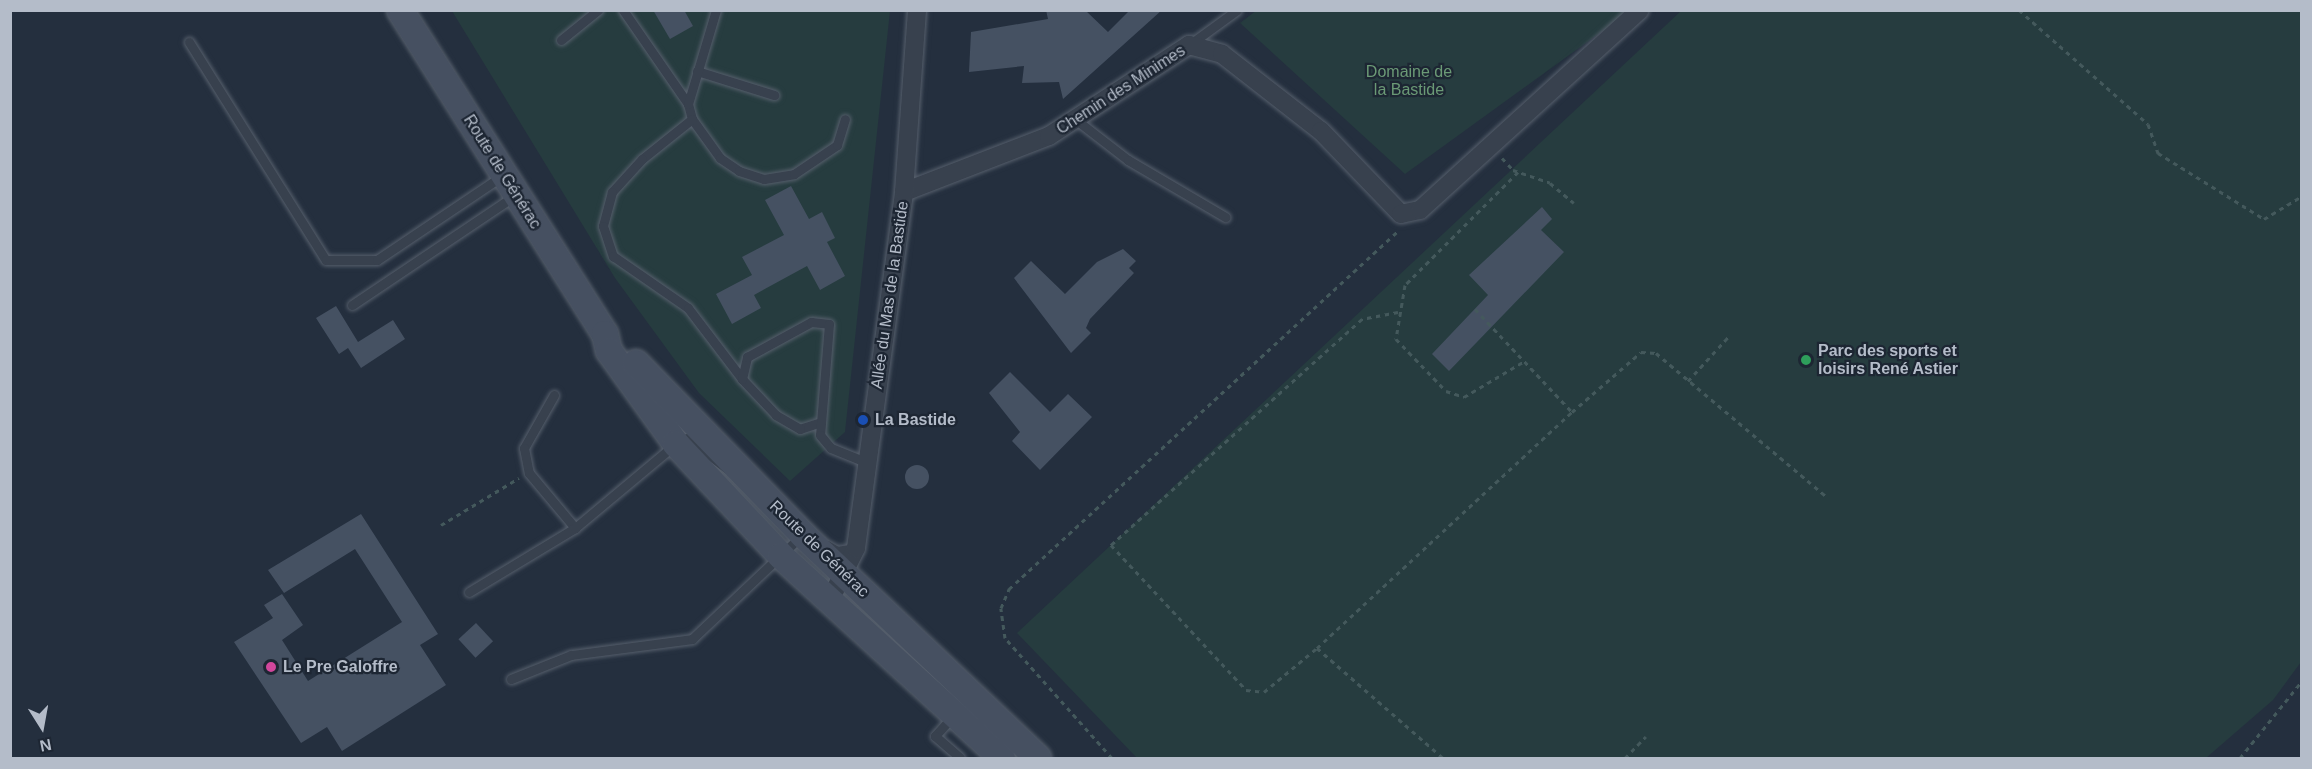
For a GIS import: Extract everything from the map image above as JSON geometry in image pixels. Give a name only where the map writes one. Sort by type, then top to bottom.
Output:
[{"type":"street","name":"Route de Générac","points":[[400,10],[605,334],[747,477],[791,546],[900,666],[965,703],[1002,759]]},
{"type":"street","name":"Allée du Mas de la Bastide","points":[[840,582],[856,548],[868,463],[904,192],[917,10]]},
{"type":"street","points":[[1420,210],[1640,10]]},
{"type":"street","name":"Chemin des Minimes","points":[[904,192],[1049,136],[1189,45],[1222,54],[1321,131],[1401,214],[1420,210]]},
{"type":"street","name":"Route de Générac","points":[[605,334],[609,351],[676,444],[710,480],[791,546],[840,582],[965,703],[1038,759]]},
{"type":"lane","points":[[561,40],[598,10]]},
{"type":"lane","points":[[622,10],[688,104],[692,119],[720,158],[764,179],[794,174],[819,160],[837,145],[845,119]]},
{"type":"lane","points":[[688,104],[716,10]]},
{"type":"lane","points":[[1189,45],[1236,10]]},
{"type":"lane","points":[[189,42],[326,260],[377,260],[510,185]]},
{"type":"lane","points":[[697,71],[774,95]]},
{"type":"lane","points":[[692,119],[642,159],[612,192],[603,226],[613,256],[688,308],[742,378],[776,415],[800,429],[818,423]]},
{"type":"lane","points":[[1075,119],[1128,160],[1225,217]]},
{"type":"lane","points":[[352,305],[510,185]]},
{"type":"lane","points":[[742,378],[747,357],[811,322],[829,324],[829,368],[818,423],[831,448],[868,463]]},
{"type":"lane","points":[[655,386],[814,538],[837,551],[856,548]]},
{"type":"lane","points":[[554,395],[524,448],[529,472],[575,528]]},
{"type":"lane","points":[[469,592],[575,528],[685,437],[719,468],[747,477]]},
{"type":"lane","points":[[512,680],[571,656],[693,639],[791,546]]},
{"type":"lane","points":[[840,582],[900,666]]},
{"type":"lane","points":[[960,759],[935,736],[965,703],[1033,759]]},
{"type":"path","points":[[2019,10],[2148,124],[2158,153],[2264,219],[2301,196]]},
{"type":"path","points":[[1490,146],[1518,172],[1550,183],[1574,203]]},
{"type":"path","points":[[1518,172],[1405,285],[1398,312],[1396,339],[1446,391],[1464,397],[1523,362]]},
{"type":"path","points":[[1112,759],[1005,638],[1001,608],[1009,589],[1420,210]]},
{"type":"path","points":[[1475,309],[1572,412]]},
{"type":"path","points":[[1398,312],[1362,319],[1112,545],[1246,690],[1264,692],[1317,648],[1572,412],[1641,352],[1656,353],[1827,497]]},
{"type":"path","points":[[1689,381],[1730,335]]},
{"type":"path","points":[[441,525],[529,472]]},
{"type":"path","points":[[1317,648],[1443,759]]},
{"type":"path","points":[[2240,759],[2301,681]]},
{"type":"path","points":[[1625,759],[1646,736]]},
{"type":"green space","name":"Domaine de la Bastide","points":[[1257,10],[1630,11],[1405,174],[1240,23]]},
{"type":"green space","points":[[452,11],[890,11],[845,432],[790,481],[699,393],[615,278]]},
{"type":"green space","name":"Parc des sports et loisirs René Astier","points":[[1681,11],[2301,11],[2301,662],[2273,700],[2206,758],[1137,758],[1017,633]]},
{"type":"building","points":[[653,10],[684,10],[693,26],[670,39]]},
{"type":"building","points":[[1046,10],[1085,10],[1108,32],[1130,10],[1162,10],[1063,99],[1059,82],[1022,83],[1024,66],[969,72],[971,32],[1048,19]]},
{"type":"building","points":[[791,186],[809,219],[822,212],[835,238],[827,242],[845,276],[820,290],[807,266],[754,295],[761,308],[732,324],[716,294],[752,275],[742,257],[784,235],[765,200]]},
{"type":"building","points":[[1542,207],[1552,219],[1541,230],[1564,252],[1449,371],[1432,354],[1488,295],[1469,275]]},
{"type":"building","points":[[1123,249],[1136,261],[1129,268],[1134,273],[1090,319],[1086,328],[1091,333],[1071,353],[1014,278],[1031,261],[1065,294],[1097,262]]},
{"type":"building","points":[[336,306],[358,342],[393,320],[405,339],[361,368],[348,348],[339,354],[316,318]]},
{"type":"building","points":[[1010,372],[1050,412],[1068,394],[1092,417],[1040,470],[1012,441],[1020,432],[989,393]]},
{"type":"building","points":[[917,465],[925,469],[929,477],[925,485],[917,489],[909,485],[905,477],[909,469]]},
{"type":"building","points":[[361,514],[438,634],[420,645],[446,685],[342,751],[327,727],[301,743],[234,642],[273,618],[264,605],[282,594],[303,625],[282,640],[308,681],[402,622],[355,549],[284,593],[268,570]]},
{"type":"building","points":[[476,623],[493,641],[475,658],[458,639]]},
{"type":"place","name":"Parc des sports et loisirs René Astier","points":[[1806,360]]},
{"type":"place","name":"La Bastide","points":[[863,420]]},
{"type":"place","name":"Le Pre Galoffre","points":[[271,667]]}]
